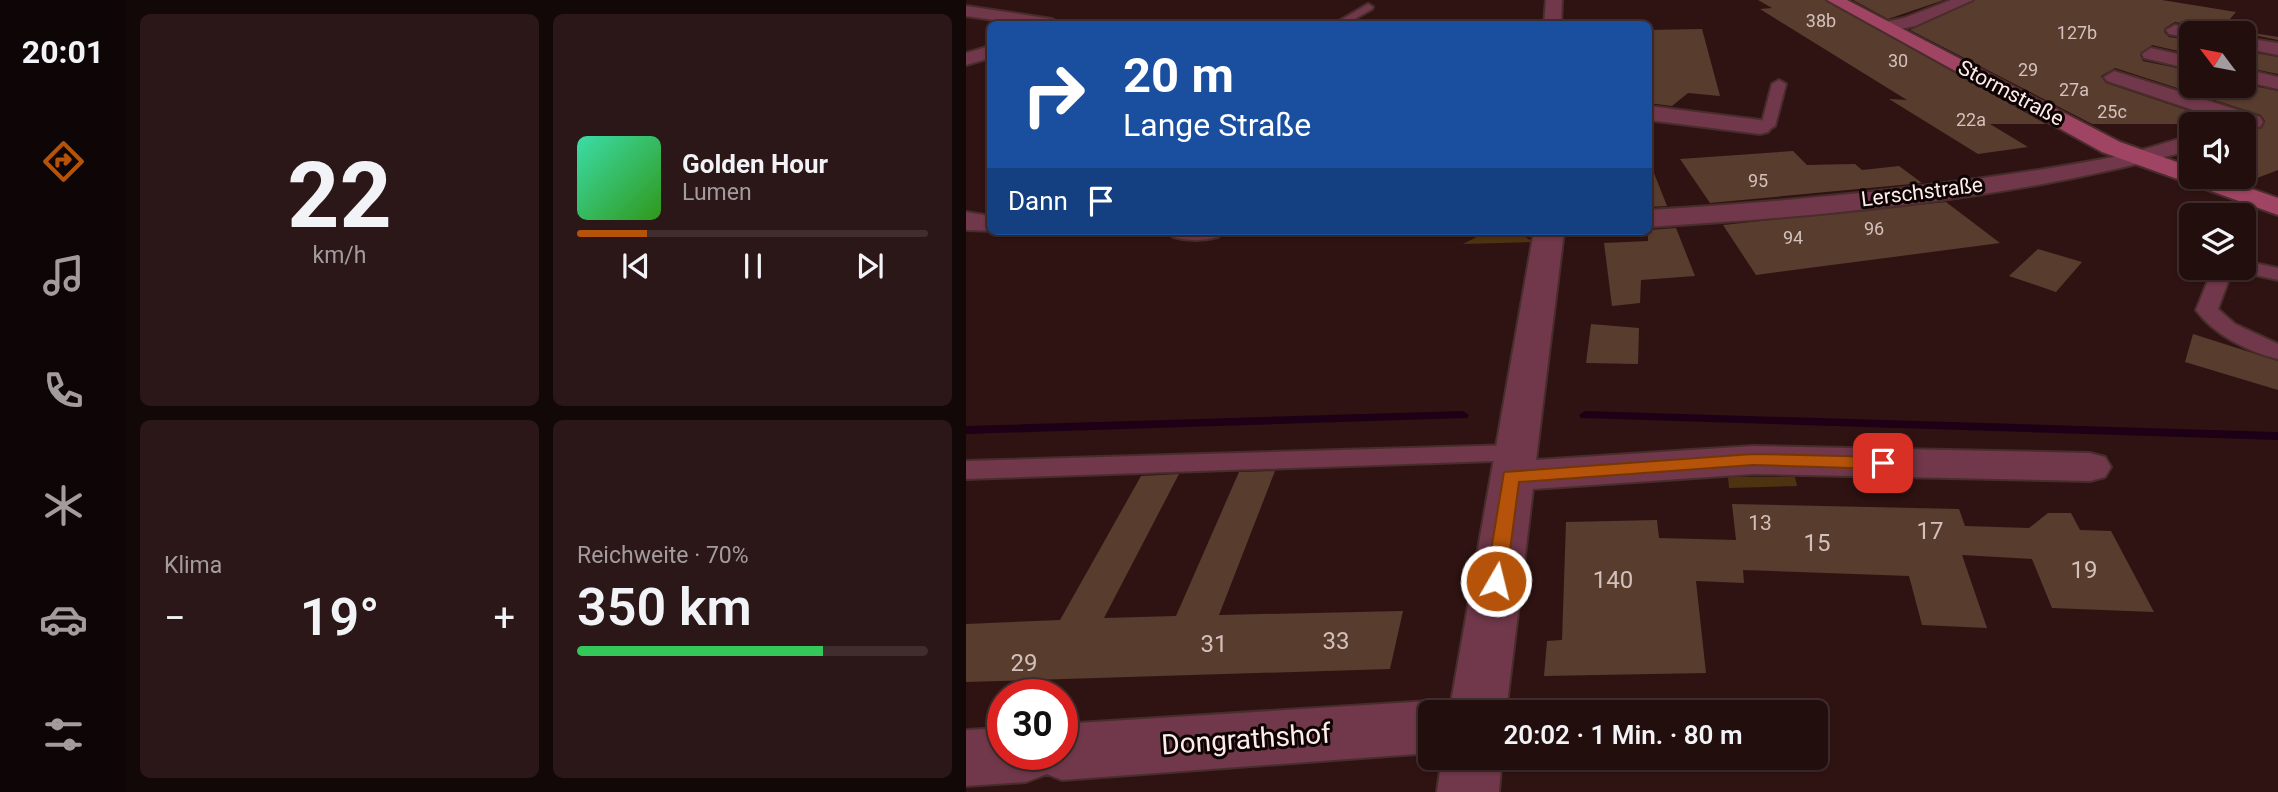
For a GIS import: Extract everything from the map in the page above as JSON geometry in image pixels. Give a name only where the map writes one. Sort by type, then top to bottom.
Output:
[{"type":"street","points":[[1553,21],[1555,0]]},
{"type":"street","name":"Stormstraße","points":[[1835,0],[2111,147],[2179,172]]},
{"type":"street","points":[[1886,27],[1909,22],[1965,0]]},
{"type":"street","points":[[966,11],[1032,21]]},
{"type":"street","points":[[2175,30],[2179,31]]},
{"type":"street","points":[[2256,45],[2278,49]]},
{"type":"street","points":[[966,59],[987,53]]},
{"type":"street","points":[[2151,54],[2179,60]]},
{"type":"street","points":[[2115,77],[2214,112]]},
{"type":"street","points":[[2256,78],[2278,83]]},
{"type":"street","points":[[2256,121],[2278,112]]},
{"type":"street","points":[[1652,114],[1760,127]]},
{"type":"street","name":"Lerschstraße","points":[[1652,219],[1745,213],[1923,192],[2108,166],[2179,146]]},
{"type":"street","name":"Stormstraße","points":[[2228,189],[2278,207]]},
{"type":"street","points":[[966,221],[987,224]]},
{"type":"street","points":[[1480,700],[1512,465],[1548,235]]},
{"type":"street","points":[[1512,465],[1753,460],[2090,467]]},
{"type":"street","name":"Dongrathshof","points":[[1078,751],[1418,728]]},
{"type":"street","points":[[966,758],[987,757]]},
{"type":"street","points":[[1468,792],[1471,770]]},
{"type":"lane","points":[[1344,21],[1368,6]]},
{"type":"lane","points":[[1760,127],[1768,126],[1779,84]]},
{"type":"lane","points":[[2256,269],[2278,274]]},
{"type":"lane","points":[[2218,280],[2207,310],[2227,329],[2278,352]]},
{"type":"lane","points":[[966,470],[1512,465]]},
{"type":"shaded area","points":[[1480,235],[1522,235],[1533,242],[1463,244]]},
{"type":"shaded area","points":[[1728,477],[1795,477],[1797,486],[1729,488]]},
{"type":"building","points":[[1758,0],[1825,0],[2046,124],[1990,124],[2028,147],[1978,154],[1889,99],[1907,100],[1760,9],[1772,8]]},
{"type":"building","points":[[1853,0],[1944,0],[1888,19]]},
{"type":"building","points":[[1975,0],[2162,0],[2236,12],[2228,21],[2175,22],[2165,28],[2164,32],[2169,37],[2179,38],[2179,51],[2152,45],[2140,55],[2143,61],[2179,68],[2179,89],[2115,68],[2101,76],[2106,83],[2192,112],[2179,112],[2179,124],[2092,124],[1910,30]]},
{"type":"building","points":[[1702,29],[1720,96],[1688,93],[1672,106],[1652,104],[1652,30]]},
{"type":"building","points":[[2256,33],[2278,37],[2278,40],[2256,35]]},
{"type":"building","points":[[2256,53],[2278,57],[2278,74],[2256,69]]},
{"type":"building","points":[[2256,86],[2278,91],[2278,170],[2256,178],[2256,129],[2262,128],[2265,121],[2261,115],[2208,98],[2256,98]]},
{"type":"building","points":[[1793,151],[1807,165],[1855,164],[1862,170],[1899,166],[1922,183],[1710,203],[1680,159]]},
{"type":"building","points":[[1652,168],[1667,206],[1652,207]]},
{"type":"building","points":[[1946,202],[2000,243],[1756,275],[1723,225]]},
{"type":"building","points":[[1676,228],[1695,276],[1641,280],[1640,303],[1612,306],[1604,243],[1648,241],[1652,230]]},
{"type":"building","points":[[2038,249],[2082,262],[2056,292],[2009,276]]},
{"type":"building","points":[[1591,324],[1639,328],[1638,364],[1586,363]]},
{"type":"building","points":[[2193,334],[2278,361],[2278,390],[2185,362]]},
{"type":"building","points":[[1275,471],[1219,615],[1403,611],[1390,669],[987,679],[987,681],[966,682],[966,624],[1060,620],[1141,476],[1179,474],[1104,618],[1176,616],[1239,472]]},
{"type":"building","points":[[1732,504],[1959,509],[1965,526],[2029,528],[2048,513],[2071,513],[2080,530],[2111,531],[2154,612],[2052,608],[2032,559],[1962,555],[1987,628],[1922,625],[1909,576],[1743,570],[1744,583],[1696,581],[1706,673],[1544,676],[1547,641],[1562,640],[1566,522],[1657,520],[1659,538],[1736,540]]},
{"type":"waterway","points":[[966,430],[1463,415]]},
{"type":"waterway","points":[[1585,415],[2278,436]]},
{"type":"route","points":[[1496,581],[1511,476],[1753,460],[1883,463]]}]
